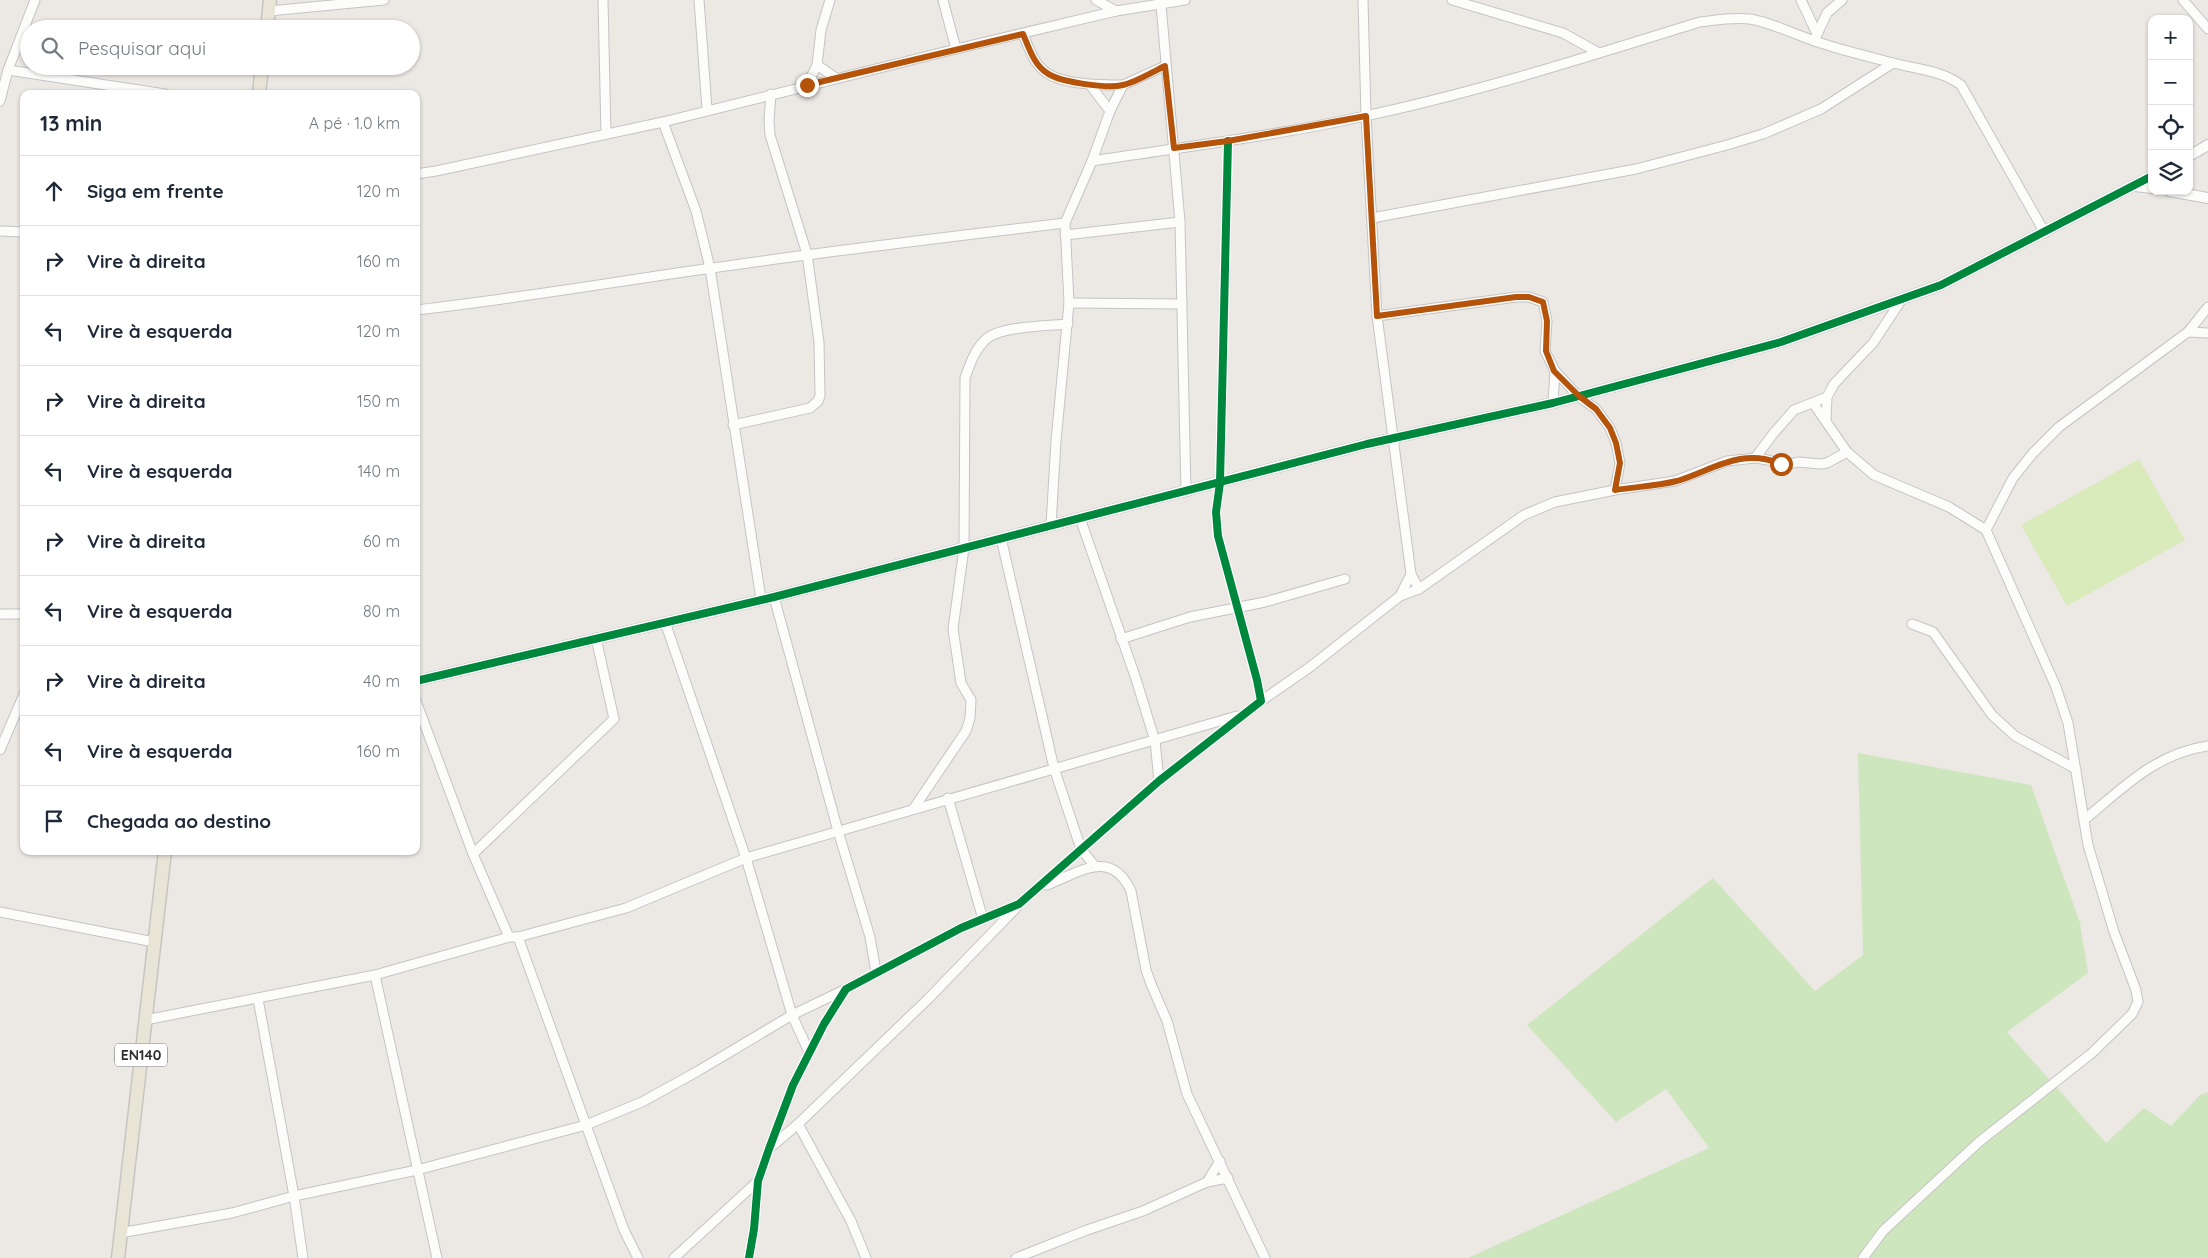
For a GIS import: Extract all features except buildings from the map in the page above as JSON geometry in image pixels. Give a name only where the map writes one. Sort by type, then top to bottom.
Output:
[{"type":"main road","points":[[268,20],[270,6]]},
{"type":"main road","points":[[259,90],[261,75]]},
{"type":"main road","name":"EN140","points":[[118,1258],[165,855]]},
{"type":"street","points":[[27,20],[34,0]]},
{"type":"street","points":[[270,6],[384,0]]},
{"type":"street","points":[[603,0],[606,134]]},
{"type":"street","points":[[699,0],[707,110]]},
{"type":"street","points":[[807,85],[817,64],[821,30],[830,0]]},
{"type":"street","points":[[943,0],[956,49]]},
{"type":"street","points":[[1096,0],[1116,12]]},
{"type":"street","points":[[420,173],[663,122],[956,49],[1116,12],[1185,0]]},
{"type":"street","points":[[1363,0],[1366,116],[1377,316],[1411,574],[1419,589]]},
{"type":"street","points":[[1452,0],[1563,33],[1600,53]]},
{"type":"street","points":[[1800,0],[1816,38]]},
{"type":"street","points":[[1816,38],[1827,13],[1842,0]]},
{"type":"street","points":[[2183,0],[2208,29]]},
{"type":"street","points":[[1161,4],[1180,222],[1186,492]]},
{"type":"street","points":[[1092,161],[1228,141],[1366,116],[1555,67],[1700,22],[1725,18],[1749,19],[1771,24],[1893,63],[1938,73],[1953,79],[1961,85],[2045,232]]},
{"type":"street","points":[[1023,34],[1030,52],[1046,73],[1090,85],[1123,85],[1165,66]]},
{"type":"street","points":[[0,101],[8,70],[20,38]]},
{"type":"street","points":[[1372,218],[1636,169],[1763,134],[1821,109],[1893,63]]},
{"type":"street","points":[[817,64],[836,78]]},
{"type":"street","points":[[8,70],[20,72]]},
{"type":"street","points":[[41,75],[139,90]]},
{"type":"street","points":[[1090,85],[1110,111]]},
{"type":"street","points":[[1051,525],[1056,440],[1069,303],[1065,223],[1092,161],[1110,111],[1123,85]]},
{"type":"street","points":[[733,425],[810,408],[818,401],[820,396],[819,342],[807,254],[770,135],[771,94]]},
{"type":"street","points":[[663,122],[696,211],[710,268],[761,600]]},
{"type":"street","points":[[1228,141],[1220,483],[1216,512],[1218,536],[1261,701]]},
{"type":"street","points":[[2193,154],[2208,145]]},
{"type":"street","points":[[420,679],[774,597],[1393,439],[1553,404],[1781,342],[1941,285],[2148,178]]},
{"type":"street","points":[[2135,186],[2148,188]]},
{"type":"street","points":[[2188,195],[2208,199]]},
{"type":"street","points":[[1065,235],[1180,222]]},
{"type":"street","points":[[420,310],[517,298],[807,254],[1065,223]]},
{"type":"street","points":[[1,230],[20,232]]},
{"type":"street","points":[[1377,316],[1516,297],[1537,299],[1543,302],[1547,313],[1546,351],[1554,371],[1579,396],[1596,409],[1613,436],[1620,463],[1615,490]]},
{"type":"street","points":[[1826,419],[1827,397],[1834,384],[1845,370],[1873,343],[1902,299]]},
{"type":"street","points":[[1069,303],[1182,304]]},
{"type":"street","points":[[1986,530],[2013,478],[2059,427],[2188,332],[2208,307]]},
{"type":"street","points":[[914,808],[966,731],[970,718],[971,700],[961,682],[953,629],[964,548],[964,378],[973,355],[986,339],[1005,331],[1068,324]]},
{"type":"street","points":[[2188,332],[2208,333]]},
{"type":"street","points":[[1553,404],[1554,371]]},
{"type":"street","points":[[1755,458],[1794,410],[1827,397]]},
{"type":"street","points":[[1813,403],[1826,419],[1847,452],[1874,475],[1949,507],[1986,530],[2056,687],[2068,723],[2088,845],[2114,932],[2136,990],[2138,1002],[2132,1014],[2092,1052],[1979,1142],[1883,1231],[1862,1258]]},
{"type":"street","points":[[768,1149],[798,1124],[928,999],[1020,904],[1159,781],[1243,714],[1310,667],[1400,596],[1419,589],[1524,515],[1539,507],[1615,490],[1675,481],[1727,461],[1755,458],[1786,465],[1798,462],[1820,464],[1827,463],[1847,452]]},
{"type":"street","points":[[1080,518],[1136,679],[1155,741],[1159,781]]},
{"type":"street","points":[[1001,538],[1054,768],[1082,849],[1094,865]]},
{"type":"street","points":[[1400,596],[1411,574]]},
{"type":"street","points":[[1121,639],[1190,617],[1265,602],[1345,579]]},
{"type":"street","points":[[774,597],[838,831],[870,937],[876,972]]},
{"type":"street","points":[[0,614],[20,614]]},
{"type":"street","points":[[665,622],[746,858],[792,1015],[809,1052]]},
{"type":"street","points":[[1912,624],[1933,632],[1992,715],[2015,736],[2076,770]]},
{"type":"street","points":[[473,854],[614,719],[596,638]]},
{"type":"street","points":[[0,745],[20,702]]},
{"type":"street","points":[[420,712],[473,854],[513,937],[586,1125],[624,1230],[638,1258]]},
{"type":"street","points":[[145,1020],[375,975],[626,908],[746,858],[1243,714]]},
{"type":"street","points":[[2084,820],[2137,777],[2165,758],[2191,748],[2208,746]]},
{"type":"street","points":[[948,798],[983,918]]},
{"type":"street","points":[[1042,886],[1094,865],[1118,872],[1126,880],[1132,892],[1150,984],[1167,1021],[1187,1094],[1265,1258]]},
{"type":"street","points":[[120,1234],[232,1213],[294,1196],[417,1170],[586,1125],[642,1102],[792,1015],[846,989],[925,946],[983,918],[1020,904]]},
{"type":"street","points":[[0,912],[154,942]]},
{"type":"street","points":[[375,975],[437,1258]]},
{"type":"street","points":[[749,1258],[754,1229],[758,1181],[768,1149],[793,1085],[809,1052],[846,989]]},
{"type":"street","points":[[258,999],[294,1196],[303,1258]]},
{"type":"street","points":[[798,1124],[851,1221],[866,1258]]},
{"type":"street","points":[[1207,1182],[1220,1161]]},
{"type":"street","points":[[1016,1258],[1086,1230],[1143,1211],[1207,1182],[1228,1178]]},
{"type":"street","points":[[674,1258],[758,1181]]},
{"type":"green space","points":[[2139,459],[2185,540],[2067,606],[2021,525]]},
{"type":"green space","points":[[1858,753],[2031,785],[2080,923],[2088,973],[2007,1032],[2106,1143],[2144,1108],[2171,1126],[2200,1095],[2208,1092],[2208,1258],[1468,1258],[1709,1148],[1666,1089],[1616,1122],[1527,1025],[1713,878],[1815,991],[1863,955]]},
{"type":"cycle path","points":[[749,1258],[754,1229],[758,1181],[769,1149],[793,1085],[824,1024],[846,989],[961,928],[1019,904],[1159,781],[1261,701],[1218,536],[1216,512],[1220,483],[1228,141]]},
{"type":"cycle path","points":[[420,680],[774,597],[1367,444],[1553,403],[1781,342],[1941,285],[2148,178]]},
{"type":"route","points":[[807,85],[1023,34],[1030,52],[1046,73],[1072,81],[1090,85],[1123,85],[1165,66],[1174,148],[1228,141],[1366,116],[1377,316],[1516,297],[1529,297],[1543,302],[1547,313],[1546,351],[1554,371],[1579,396],[1596,409],[1610,428],[1616,443],[1620,463],[1615,490],[1675,481],[1727,461],[1755,458],[1781,464]]}]
